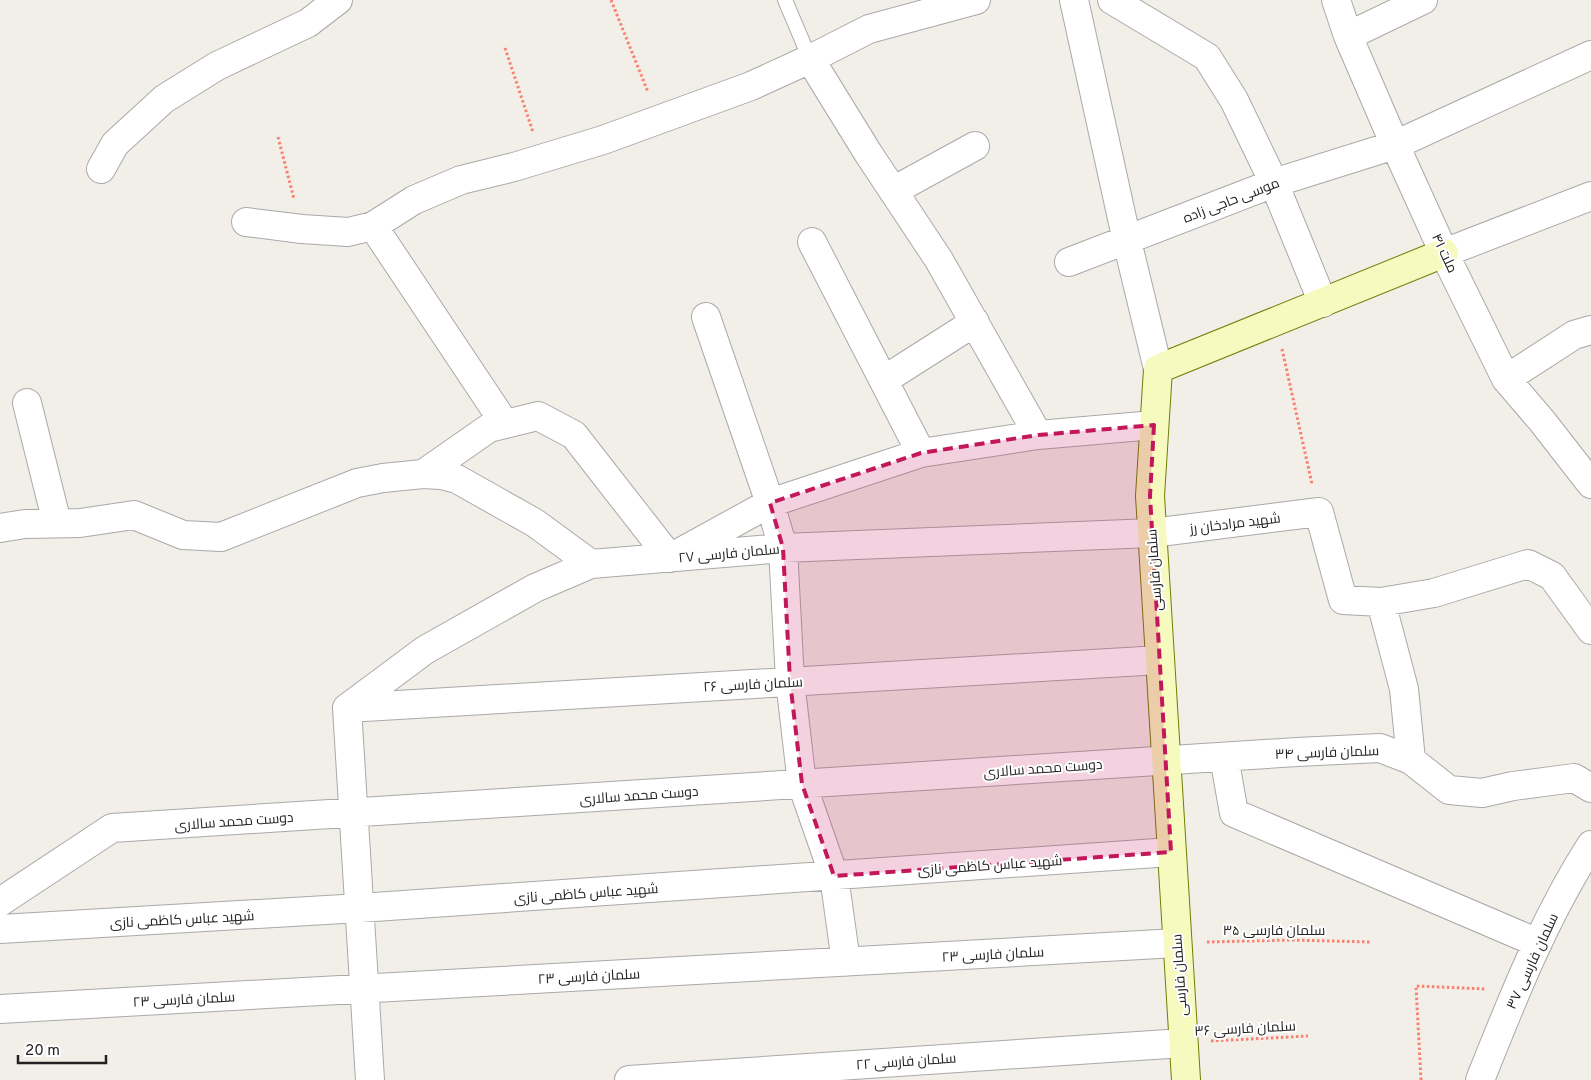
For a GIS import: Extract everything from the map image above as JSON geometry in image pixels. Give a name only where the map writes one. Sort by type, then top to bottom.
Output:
[{"type":"street","points":[[101,170],[115,144],[164,99],[217,66],[308,23],[338,0]]},
{"type":"street","points":[[246,222],[302,229],[348,232],[373,226],[414,200],[461,180],[603,140],[751,86],[870,29],[976,0]]},
{"type":"street","points":[[1074,0],[1127,241],[1158,369],[1444,252],[1591,196]]},
{"type":"street","points":[[1112,0],[1207,57],[1234,100],[1274,183],[1323,303]]},
{"type":"street","name":"ملت ۴۱","points":[[1336,0],[1348,36],[1395,145],[1444,252],[1506,379],[1542,421],[1591,484]]},
{"type":"street","points":[[1348,36],[1423,0]]},
{"type":"street","name":"موسی حاجی زاده","points":[[1069,262],[1274,183],[1395,145],[1591,55]]},
{"type":"street","points":[[810,59],[939,260],[1038,434]]},
{"type":"street","points":[[893,191],[975,146]]},
{"type":"street","points":[[373,226],[505,424]]},
{"type":"street","points":[[812,242],[921,453]]},
{"type":"street","points":[[706,317],[770,503],[783,548],[790,681],[802,784],[834,876],[846,962]]},
{"type":"street","points":[[884,380],[975,322]]},
{"type":"street","points":[[1506,379],[1574,335],[1591,330]]},
{"type":"street","name":"سلمان فارسی","points":[[1158,369],[1150,496],[1186,1080]]},
{"type":"street","points":[[27,403],[57,524]]},
{"type":"street","points":[[423,474],[489,428],[538,416],[574,434],[670,558],[770,503],[921,453],[1038,434],[1154,424]]},
{"type":"street","points":[[0,528],[26,524],[80,523],[134,515],[183,535],[221,537],[357,483],[423,474],[441,475],[458,479],[535,523],[591,564]]},
{"type":"street","points":[[1319,512],[1343,600],[1381,602],[1434,593],[1528,564],[1552,576],[1591,630]]},
{"type":"street","name":"شهید مرادخان رز","points":[[1152,533],[1319,512]]},
{"type":"street","name":"سلمان فارسی ۲۷","points":[[347,708],[425,650],[535,588],[591,564],[783,548],[1152,533]]},
{"type":"street","points":[[1381,602],[1404,689],[1411,760]]},
{"type":"street","name":"سلمان فارسی ۲۶","points":[[347,708],[1160,660]]},
{"type":"street","points":[[347,708],[366,989],[370,1080]]},
{"type":"street","name":"سلمان فارسی ۳۴","points":[[1166,760],[1380,748],[1411,760],[1449,790],[1482,793],[1513,786],[1574,778],[1591,788]]},
{"type":"street","points":[[1224,756],[1234,812],[1538,943]]},
{"type":"street","name":"دوست محمد سالاری","points":[[0,902],[112,828],[1166,760]]},
{"type":"street","name":"سلمان فارسی ۳۷","points":[[1480,1080],[1516,990],[1538,943],[1591,846]]},
{"type":"street","name":"شهید عباس کاظمی نازی","points":[[0,929],[360,908],[1171,852]]},
{"type":"street","name":"سلمان فارسی ۲۳","points":[[0,1009],[1177,943]]},
{"type":"street","name":"سلمان فارسی ۲۲","points":[[629,1080],[1183,1043]]},
{"type":"lane","points":[[785,0],[810,59]]},
{"type":"path","points":[[611,0],[659,119]]},
{"type":"path","points":[[505,48],[542,158]]},
{"type":"path","points":[[278,137],[302,229]]},
{"type":"path","points":[[1276,321],[1319,512]]},
{"type":"path","name":"سلمان فارسی ۳۵","points":[[1177,943],[1292,940],[1371,942]]},
{"type":"path","points":[[1421,1080],[1416,986],[1516,990]]},
{"type":"path","name":"سلمان فارسی ۳۶","points":[[1183,1043],[1308,1036]]},
{"type":"highlighted area","points":[[1154,425],[1150,496],[1171,852],[834,876],[802,784],[790,681],[783,548],[770,503],[921,453],[1038,435]]}]
